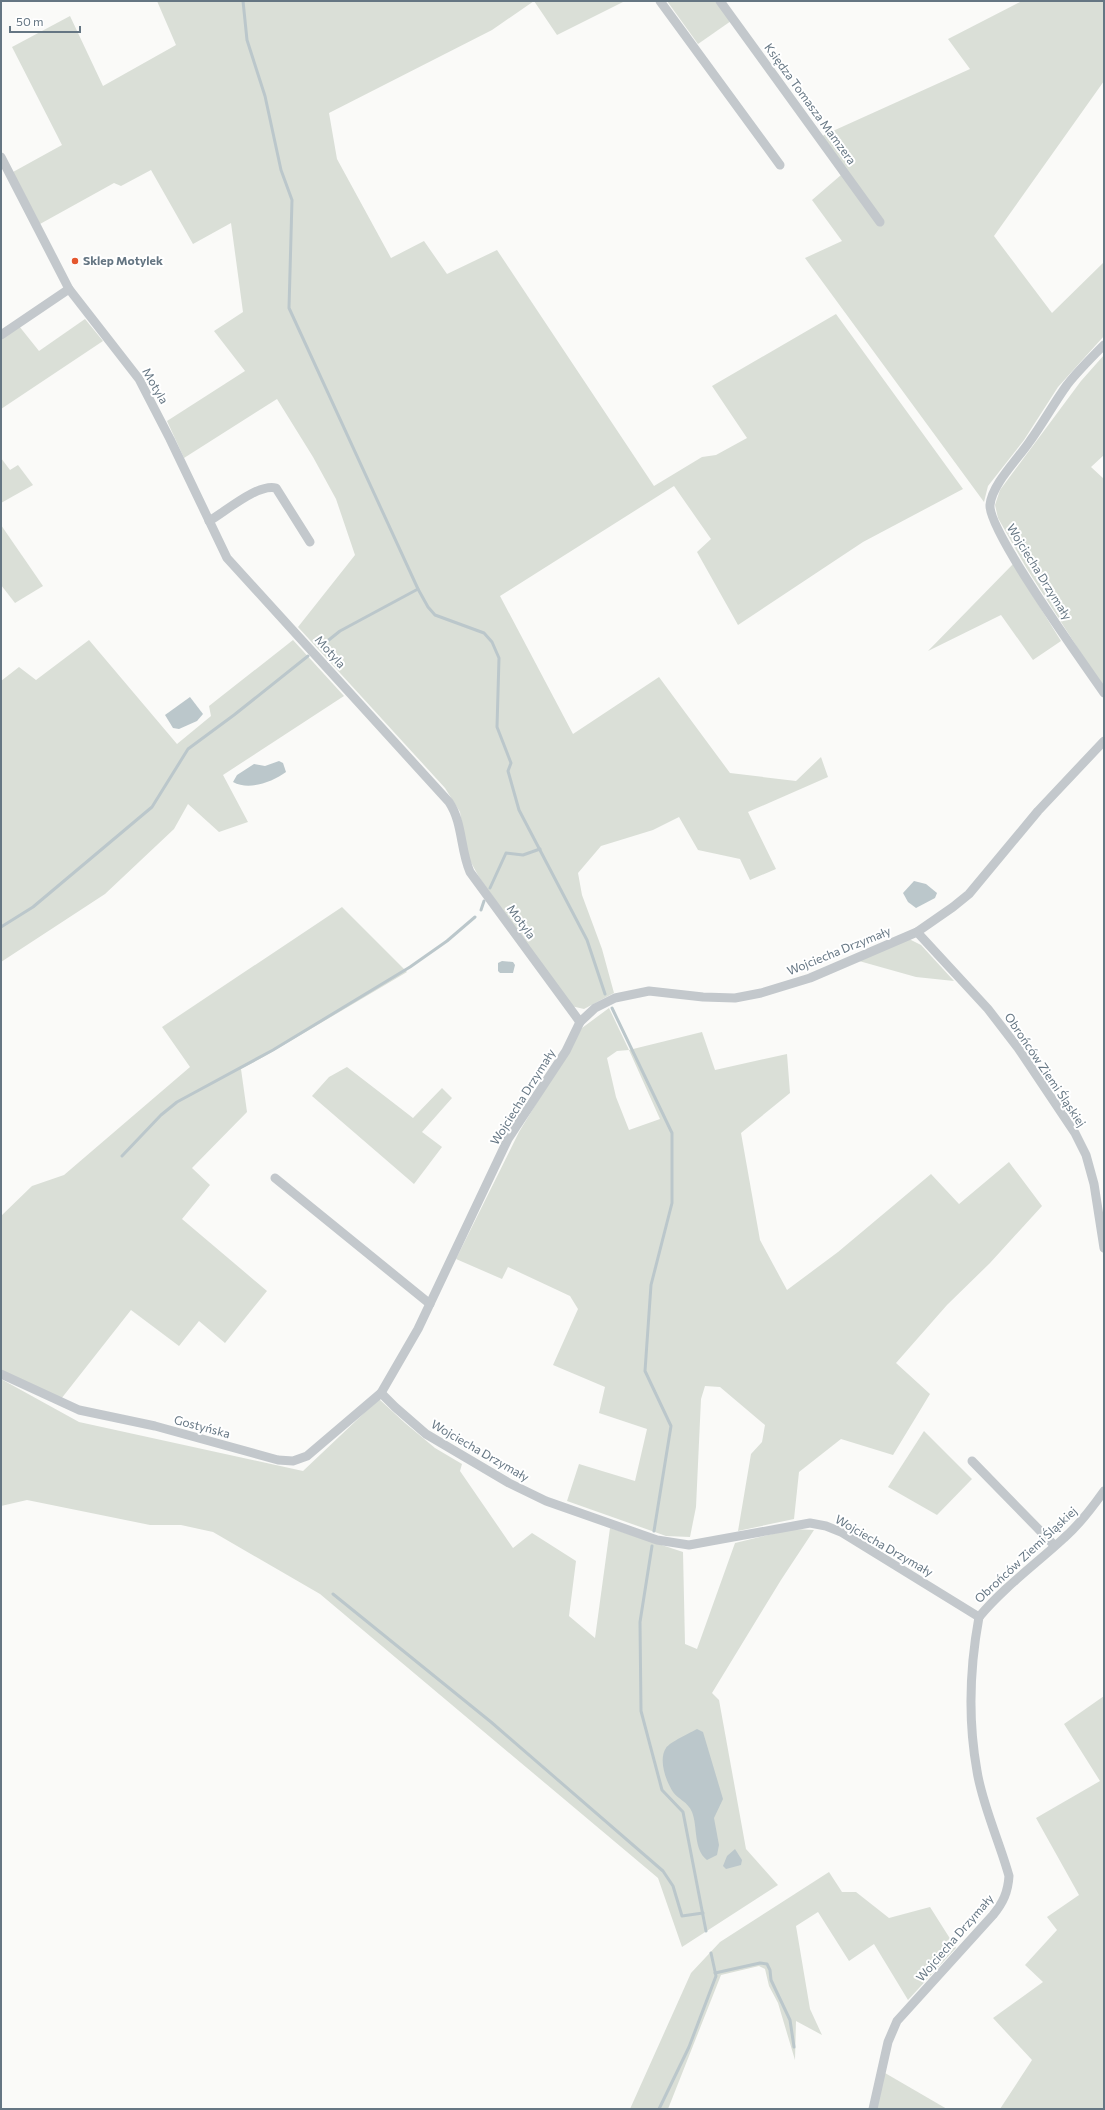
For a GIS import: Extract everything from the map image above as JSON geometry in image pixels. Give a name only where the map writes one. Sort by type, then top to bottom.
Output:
[{"type":"street","points":[[660,1],[780,165]]},
{"type":"street","name":"Księdza Tomasza Mamzera","points":[[720,1],[880,222]]},
{"type":"street","name":"Motyla","points":[[1,157],[69,289],[139,379],[227,558],[449,802],[457,814],[463,851],[470,872],[580,1022]]},
{"type":"street","points":[[1,335],[69,289]]},
{"type":"street","name":"Wojciecha Drzymały","points":[[1104,346],[1077,373],[1058,398],[1030,441],[993,492],[990,506],[994,524],[1024,574],[1104,693]]},
{"type":"street","points":[[209,521],[254,492],[270,487],[276,488],[310,542]]},
{"type":"street","name":"Wojciecha Drzymały","points":[[873,2109],[888,2042],[897,2021],[997,1911],[1009,1887],[1009,1876],[977,1771],[972,1718],[972,1670],[979,1617],[841,1532],[826,1526],[810,1523],[689,1545],[657,1540],[546,1501],[479,1467],[426,1434],[395,1408],[381,1393],[430,1304],[508,1140],[566,1051],[580,1022],[595,1008],[615,998],[637,992],[666,992],[703,998],[727,998],[761,993],[810,978],[917,932],[954,907],[969,894],[1038,811],[1104,741]]},
{"type":"street","name":"Obrońców Ziemi Śląskiej","points":[[917,932],[992,1014],[1018,1048],[1075,1133],[1086,1155],[1094,1184],[1104,1248]]},
{"type":"street","points":[[275,1178],[430,1304]]},
{"type":"street","name":"Gostyńska","points":[[1,1374],[79,1410],[155,1426],[278,1460],[293,1461],[307,1456],[381,1393]]},
{"type":"street","points":[[972,1461],[1054,1545]]},
{"type":"street","name":"Obrońców Ziemi Śląskiej","points":[[979,1617],[996,1598],[1088,1513],[1104,1491]]},
{"type":"shaded area","points":[[157,1],[534,1],[492,30],[329,113],[337,159],[391,258],[424,241],[447,274],[497,250],[654,486],[702,457],[716,455],[747,438],[712,386],[836,314],[963,489],[863,542],[738,625],[697,552],[711,539],[674,486],[500,596],[573,734],[659,677],[730,773],[796,781],[821,757],[828,777],[748,812],[776,869],[750,880],[740,859],[698,850],[679,817],[653,830],[601,846],[578,873],[582,895],[602,949],[614,993],[584,1009],[571,1006],[479,877],[467,855],[460,812],[445,788],[298,627],[355,555],[336,499],[313,457],[277,399],[184,458],[167,421],[245,371],[214,331],[243,312],[231,223],[193,244],[151,170],[121,186],[114,183],[40,224],[13,172],[62,145],[12,47],[70,16],[103,86],[176,45]]},
{"type":"shaded area","points":[[534,1],[625,1],[557,35]]},
{"type":"shaded area","points":[[667,1],[716,1],[731,21],[698,44]]},
{"type":"shaded area","points":[[1022,1],[1104,1],[1104,81],[994,236],[1052,313],[1104,262],[1104,336],[1058,387],[1024,440],[988,486],[984,502],[805,258],[842,241],[812,200],[841,175],[817,141],[824,135],[970,69],[948,39]]},
{"type":"shaded area","points":[[85,319],[103,341],[1,409],[1,337],[19,326],[39,351]]},
{"type":"shaded area","points":[[1104,355],[1104,455],[1091,467],[1104,479],[1104,689],[1027,569],[998,518],[995,505],[1000,490],[1081,381]]},
{"type":"shaded area","points":[[1,458],[10,470],[18,465],[33,485],[1,503]]},
{"type":"shaded area","points":[[1,525],[43,586],[15,603],[1,585]]},
{"type":"shaded area","points":[[1013,564],[1061,641],[1033,660],[1001,615],[928,651]]},
{"type":"shaded area","points":[[89,640],[177,744],[211,716],[209,706],[293,640],[344,696],[223,775],[248,822],[219,832],[188,804],[174,829],[105,894],[1,962],[1,681],[19,667],[36,680]]},
{"type":"shaded area","points":[[190,697],[203,714],[197,721],[179,729],[173,728],[165,715]]},
{"type":"shaded area","points":[[279,761],[283,763],[286,772],[274,779],[260,784],[246,786],[233,782],[237,775],[254,764],[265,766]]},
{"type":"shaded area","points":[[914,881],[926,884],[937,893],[935,898],[916,908],[908,902],[903,893]]},
{"type":"shaded area","points":[[342,907],[407,972],[241,1069],[247,1112],[192,1168],[210,1185],[182,1219],[267,1291],[225,1343],[199,1321],[179,1346],[131,1310],[61,1399],[1,1370],[1,1216],[32,1186],[64,1175],[190,1067],[162,1027]]},
{"type":"shaded area","points":[[909,939],[921,945],[954,981],[916,977],[859,961]]},
{"type":"shaded area","points":[[502,961],[513,962],[515,965],[513,973],[500,973],[498,971],[498,963]]},
{"type":"shaded area","points":[[609,1008],[629,1050],[702,1032],[715,1070],[787,1054],[790,1093],[741,1133],[760,1240],[787,1290],[838,1252],[931,1174],[959,1204],[1009,1162],[1042,1206],[990,1263],[947,1305],[896,1363],[930,1394],[893,1455],[841,1439],[799,1472],[794,1519],[738,1531],[751,1454],[762,1442],[765,1425],[720,1387],[705,1386],[701,1399],[696,1507],[690,1537],[666,1536],[567,1501],[579,1464],[635,1481],[647,1429],[599,1413],[605,1387],[553,1365],[578,1309],[570,1296],[508,1267],[502,1279],[456,1259],[519,1132],[582,1028]],"holes":[[[629,1050],[660,1119],[629,1130],[616,1097],[607,1058],[617,1051]]]},
{"type":"shaded area","points":[[347,1067],[413,1118],[442,1088],[452,1098],[422,1132],[442,1147],[414,1184],[312,1096],[329,1077]]},
{"type":"shaded area","points":[[1,1379],[79,1422],[303,1471],[379,1399],[435,1448],[462,1464],[460,1471],[513,1548],[532,1533],[576,1561],[569,1616],[595,1638],[610,1528],[683,1552],[685,1644],[697,1649],[735,1543],[793,1529],[814,1530],[781,1580],[712,1693],[719,1700],[746,1849],[778,1885],[682,1947],[658,1878],[320,1594],[213,1532],[181,1525],[150,1525],[27,1500],[1,1506]]},
{"type":"shaded area","points":[[924,1431],[972,1479],[937,1515],[888,1487]]},
{"type":"shaded area","points":[[1104,1696],[1104,2109],[1000,2109],[1032,2060],[993,2018],[1043,1982],[1025,1965],[1057,1930],[1047,1917],[1079,1895],[1036,1818],[1100,1781],[1064,1724]]},
{"type":"shaded area","points":[[697,1729],[703,1732],[723,1799],[714,1818],[719,1845],[717,1855],[707,1860],[698,1844],[692,1812],[688,1806],[673,1792],[668,1782],[663,1764],[666,1748],[676,1740]]},
{"type":"shaded area","points":[[735,1849],[742,1860],[741,1865],[726,1869],[723,1866],[727,1856]]},
{"type":"shaded area","points":[[829,1872],[842,1892],[856,1892],[889,1918],[930,1907],[956,1948],[908,2000],[874,1944],[849,1961],[818,1912],[796,1926],[810,2009],[822,2035],[796,2021],[795,2060],[778,2003],[769,1986],[765,1969],[759,1966],[721,1975],[668,2109],[630,2109],[691,1973],[720,1942]]},
{"type":"shaded area","points":[[885,2073],[947,2109],[876,2109]]},
{"type":"waterway","points":[[243,1],[247,40],[265,96],[281,170],[292,200],[289,308],[418,589],[428,607],[435,615],[484,633],[492,642],[499,658],[497,727],[511,763],[508,771],[519,810],[587,940],[605,994]]},
{"type":"waterway","points":[[320,647],[340,631],[418,589]]},
{"type":"waterway","points":[[1,927],[33,907],[152,807],[188,749],[234,715],[308,656]]},
{"type":"waterway","points":[[490,888],[506,853],[523,855],[540,849]]},
{"type":"waterway","points":[[481,910],[484,901]]},
{"type":"waterway","points":[[122,1156],[161,1115],[177,1102],[273,1050],[410,967],[447,941],[475,917]]},
{"type":"waterway","points":[[612,1008],[672,1133],[672,1203],[651,1285],[645,1371],[671,1426],[654,1531]]},
{"type":"waterway","points":[[652,1546],[640,1622],[641,1711],[662,1790],[683,1812],[706,1931]]},
{"type":"waterway","points":[[333,1594],[491,1722],[663,1871],[673,1886],[682,1916],[703,1913]]},
{"type":"waterway","points":[[659,2109],[689,2047],[716,1976],[711,1953]]},
{"type":"waterway","points":[[715,1973],[760,1963],[767,1964],[770,1970],[771,1980],[790,2020],[794,2047]]},
{"type":"place","name":"Sklep Motylek","points":[[75,261]]}]
